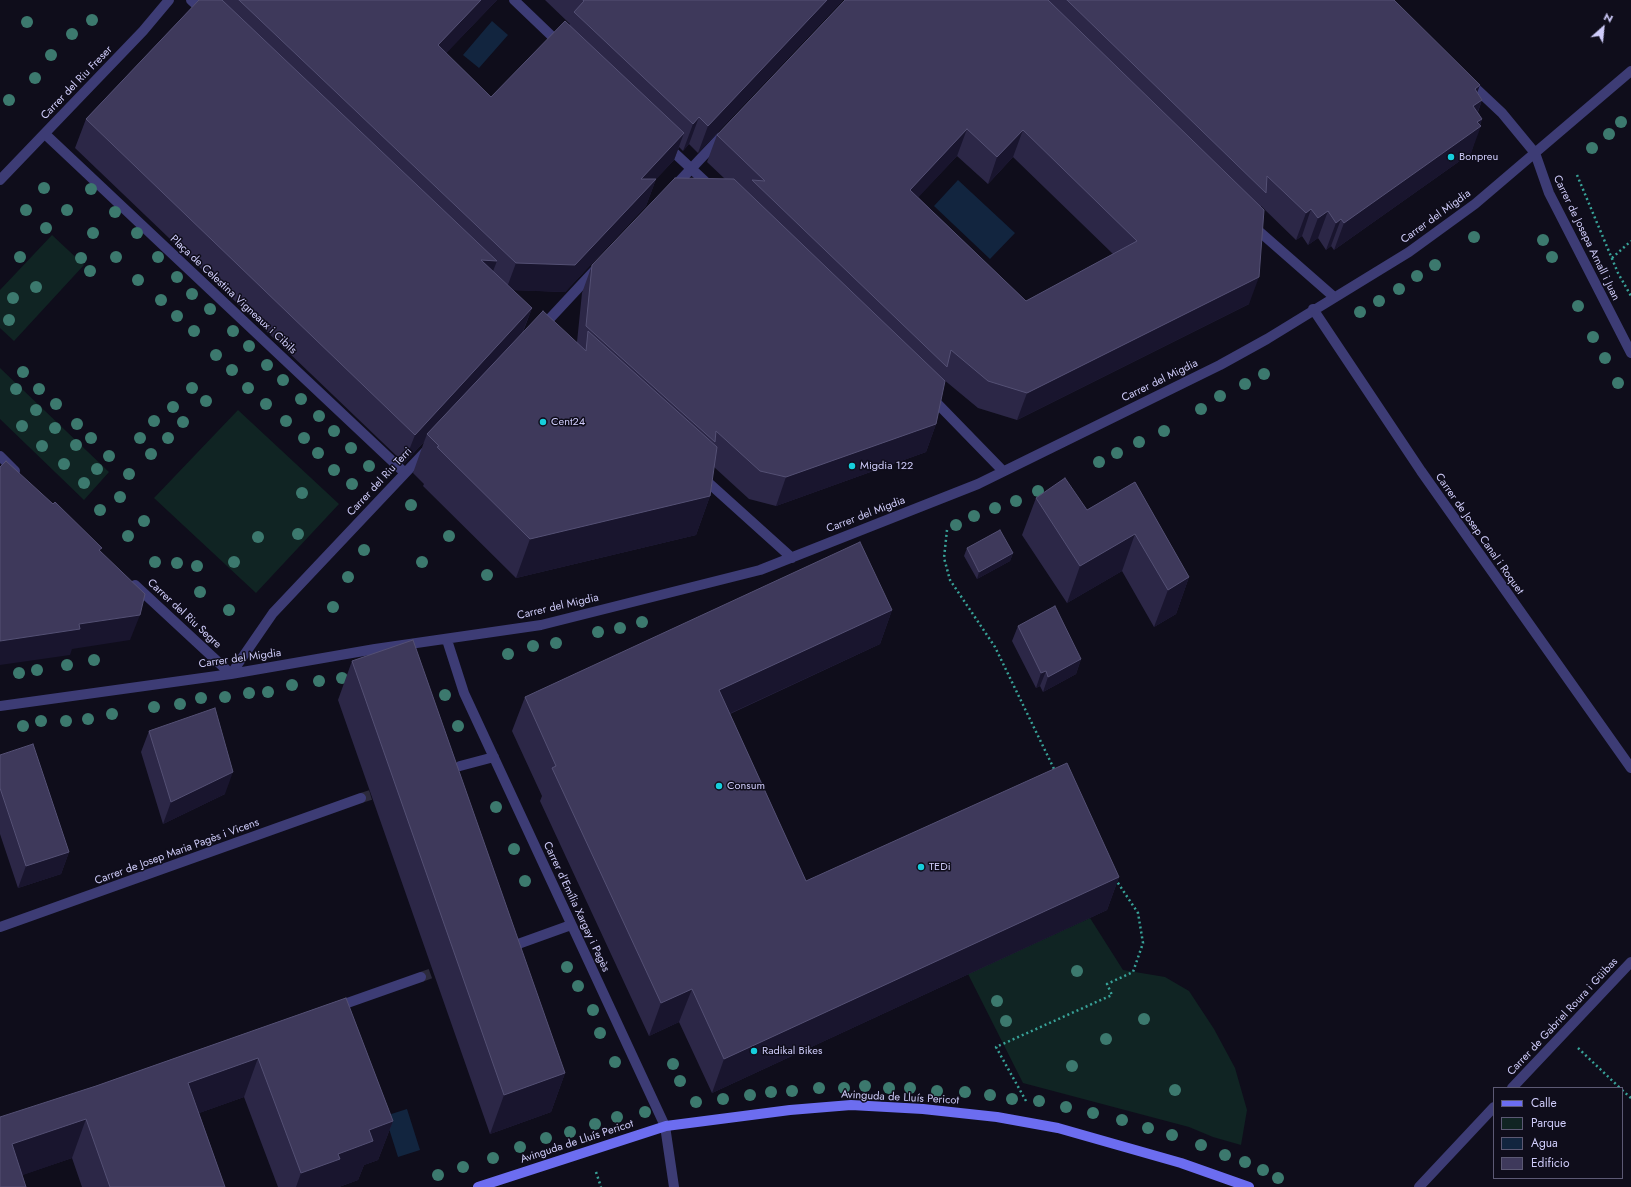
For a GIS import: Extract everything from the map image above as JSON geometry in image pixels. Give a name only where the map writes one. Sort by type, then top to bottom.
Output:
[{"type":"street","name":"Carrer del Riu Freser","points":[[0,180],[143,31],[169,0]]},
{"type":"street","points":[[191,0],[211,19]]},
{"type":"street","points":[[514,0],[565,49]]},
{"type":"street","name":"Carrer del Migdia","points":[[0,706],[231,674],[375,649],[447,640],[541,625],[760,570],[792,558],[970,487],[1220,365],[1267,339],[1313,309],[1409,252],[1475,204],[1631,71]]},
{"type":"street","points":[[1462,75],[1502,113],[1536,153]]},
{"type":"street","points":[[664,197],[731,127]]},
{"type":"street","name":"Plaça de Celestina Vigneaux i Cibils","points":[[45,134],[405,473]]},
{"type":"street","points":[[658,137],[720,196]]},
{"type":"street","name":"Carrer de Josepa Arnall i Juan","points":[[1536,153],[1549,193],[1631,353]]},
{"type":"street","points":[[1244,217],[1272,245],[1334,297]]},
{"type":"street","points":[[548,338],[536,330],[604,260]]},
{"type":"street","name":"Carrer de Josep Canal i Roquet","points":[[1313,309],[1420,471],[1631,768]]},
{"type":"street","points":[[925,391],[1003,471]]},
{"type":"street","name":"Carrer del Riu Terri","points":[[231,674],[273,613],[432,444]]},
{"type":"street","points":[[0,456],[22,477]]},
{"type":"street","points":[[694,470],[792,558]]},
{"type":"street","name":"Carrer del Riu Segre","points":[[129,579],[231,674]]},
{"type":"street","name":"Carrer d'Emília Xargay i Pagès","points":[[447,640],[464,693],[665,1126],[674,1187]]},
{"type":"street","points":[[460,766],[494,757]]},
{"type":"street","name":"Carrer de Josep Maria Pagès i Vicens","points":[[0,927],[361,798]]},
{"type":"street","points":[[501,950],[571,925]]},
{"type":"street","name":"Carrer de Gabriel Roura i Güibas","points":[[1513,1087],[1631,962]]},
{"type":"street","points":[[323,1011],[421,977]]},
{"type":"street","name":"Avinguda de Lluís Pericot","points":[[478,1187],[665,1126],[724,1117],[851,1106],[924,1109],[1039,1124],[1181,1162],[1249,1187]]},
{"type":"street","points":[[1419,1187],[1493,1108]]},
{"type":"path","points":[[1577,174],[1618,273],[1631,296]]},
{"type":"path","points":[[1612,258],[1631,240]]},
{"type":"path","points":[[946,530],[944,558],[950,580],[995,647],[1057,776]]},
{"type":"path","points":[[1039,1124],[996,1047],[1112,995],[1107,984],[1133,972],[1144,943],[1138,913],[1115,879]]},
{"type":"path","points":[[1563,1034],[1619,1087]]},
{"type":"path","points":[[1623,1091],[1631,1098]]},
{"type":"path","points":[[595,1167],[601,1187]]},
{"type":"green space","points":[[52,235],[84,265],[14,341],[0,328],[0,290]]},
{"type":"green space","points":[[0,368],[109,472],[84,500],[0,419]]},
{"type":"green space","points":[[238,410],[339,504],[256,593],[154,498]]},
{"type":"green space","points":[[1090,918],[1123,970],[1165,977],[1189,991],[1214,1029],[1235,1068],[1247,1110],[1241,1145],[1213,1137],[1189,1127],[1023,1083],[968,974]]},
{"type":"water","points":[[492,21],[508,35],[479,68],[463,55]]},
{"type":"water","points":[[958,180],[1015,233],[990,259],[934,206]]},
{"type":"water","points":[[407,1109],[420,1150],[398,1157],[385,1116]]},
{"type":"building","points":[[199,0],[222,0],[497,261],[481,260],[532,308],[415,435],[86,119]]},
{"type":"building","points":[[239,0],[481,0],[438,45],[491,97],[565,21],[684,133],[641,179],[656,179],[575,265],[516,263]]},
{"type":"building","points":[[583,0],[827,0],[708,126],[699,117],[693,124],[574,12],[584,1]]},
{"type":"building","points":[[845,0],[1048,0],[1264,210],[1259,277],[1027,393],[988,381],[951,350],[947,367],[752,180],[765,181],[717,135]],"holes":[[[967,129],[997,157],[1023,130],[1137,241],[1026,301],[910,190]]]},
{"type":"building","points":[[1067,0],[1394,0],[1480,85],[1475,89],[1482,100],[1473,106],[1482,119],[1477,122],[1481,126],[1344,223],[1341,219],[1336,223],[1328,211],[1318,218],[1311,209],[1306,213],[1267,176],[1266,193]]},
{"type":"building","points":[[675,178],[734,179],[945,381],[936,424],[786,477],[760,471],[716,431],[715,442],[586,326],[592,265]]},
{"type":"building","points":[[543,311],[586,351],[588,331],[717,447],[710,496],[530,539],[437,447],[439,446],[427,434]]},
{"type":"building","points":[[6,461],[53,504],[55,502],[102,548],[99,550],[145,594],[140,615],[79,624],[80,629],[0,641],[0,467]]},
{"type":"building","points":[[1065,478],[1087,510],[1135,482],[1189,577],[1168,590],[1135,534],[1080,566],[1036,498]]},
{"type":"building","points":[[1000,530],[1013,553],[979,572],[967,548]]},
{"type":"building","points":[[860,542],[892,610],[719,690],[806,881],[1067,763],[1119,877],[724,1059],[692,989],[661,1003],[552,768],[556,766],[525,697]]},
{"type":"building","points":[[1055,606],[1081,659],[1048,677],[1046,671],[1041,673],[1018,626]]},
{"type":"building","points":[[413,640],[565,1073],[504,1095],[352,661]]},
{"type":"building","points":[[215,708],[233,772],[171,802],[149,731]]},
{"type":"building","points":[[33,744],[69,852],[26,866],[0,788],[0,755]]},
{"type":"building","points":[[346,998],[393,1121],[369,1130],[373,1141],[338,1154],[340,1159],[301,1173],[258,1058],[188,1083],[225,1187],[110,1187],[86,1119],[12,1144],[26,1187],[0,1187],[0,1117],[96,1086]]},
{"type":"tunnel","points":[[361,798],[384,791]]},
{"type":"tunnel","points":[[421,977],[446,968]]},
{"type":"place","name":"Bonpreu","points":[[1451,157]]},
{"type":"place","name":"Cent24","points":[[543,422]]},
{"type":"place","name":"Migdia 122","points":[[852,466]]},
{"type":"place","name":"Consum","points":[[719,786]]},
{"type":"place","name":"TEDi","points":[[921,867]]},
{"type":"place","name":"Radikal Bikes","points":[[754,1051]]}]
